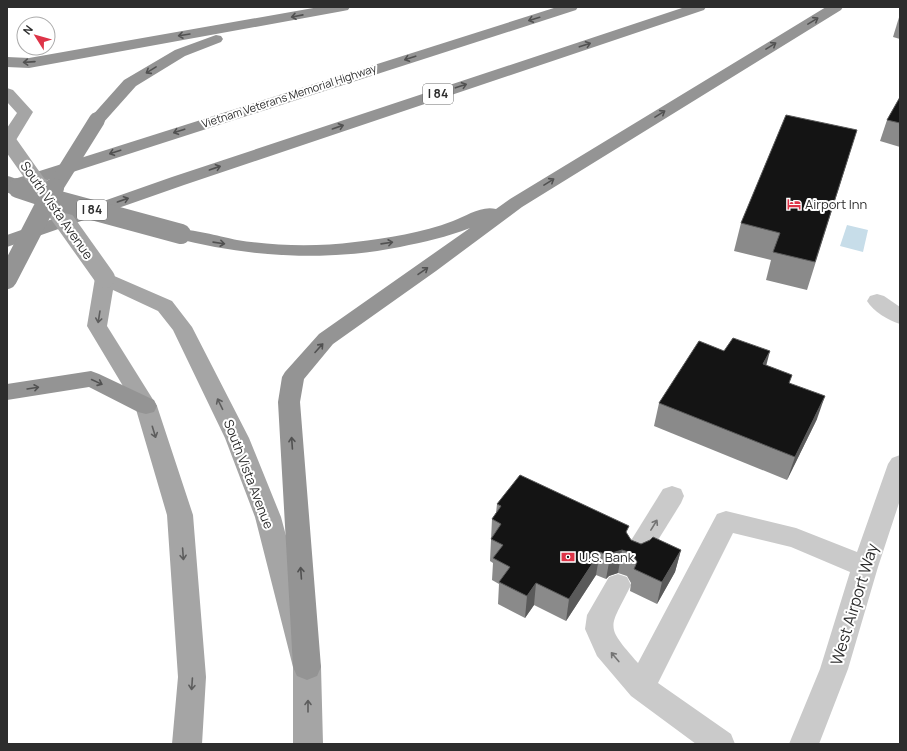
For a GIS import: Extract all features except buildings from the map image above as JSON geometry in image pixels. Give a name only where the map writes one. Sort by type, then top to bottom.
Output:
[{"type":"highway","points":[[7,62],[30,63],[166,38],[278,20],[343,7]]},
{"type":"highway","name":"Vietnam Veterans Memorial Highway","points":[[7,188],[571,7]]},
{"type":"highway","name":"I 84","points":[[7,241],[178,181],[699,7]]},
{"type":"highway","points":[[308,667],[289,402],[293,377],[326,339],[429,267],[516,203],[836,7]]},
{"type":"highway","points":[[7,279],[48,198],[97,120],[130,83],[180,53],[206,42],[278,20]]},
{"type":"highway","points":[[7,184],[48,198],[209,241],[251,247],[298,251],[349,249],[396,242],[440,232],[516,203]]},
{"type":"highway","points":[[7,392],[91,379],[146,406]]},
{"type":"main road","name":"South Vista Avenue","points":[[7,93],[24,112],[8,141],[105,278],[164,306],[182,327],[237,438],[268,517],[308,667],[308,744]]},
{"type":"main road","points":[[105,278],[97,326],[146,406],[180,515],[192,677],[187,744]]},
{"type":"street","points":[[877,301],[900,317]]},
{"type":"street","name":"West Airport Way","points":[[804,744],[834,669],[865,567],[898,474]]},
{"type":"street","points":[[636,554],[672,496]]},
{"type":"street","points":[[641,687],[726,521],[796,538],[865,567]]},
{"type":"street","points":[[618,585],[601,615],[599,628],[607,647],[641,687],[720,744]]},
{"type":"water","points":[[847,225],[868,230],[863,252],[840,246]]},
{"type":"place","name":"Airport Inn","points":[[794,204]]},
{"type":"place","name":"U.S. Bank","points":[[568,557]]}]
